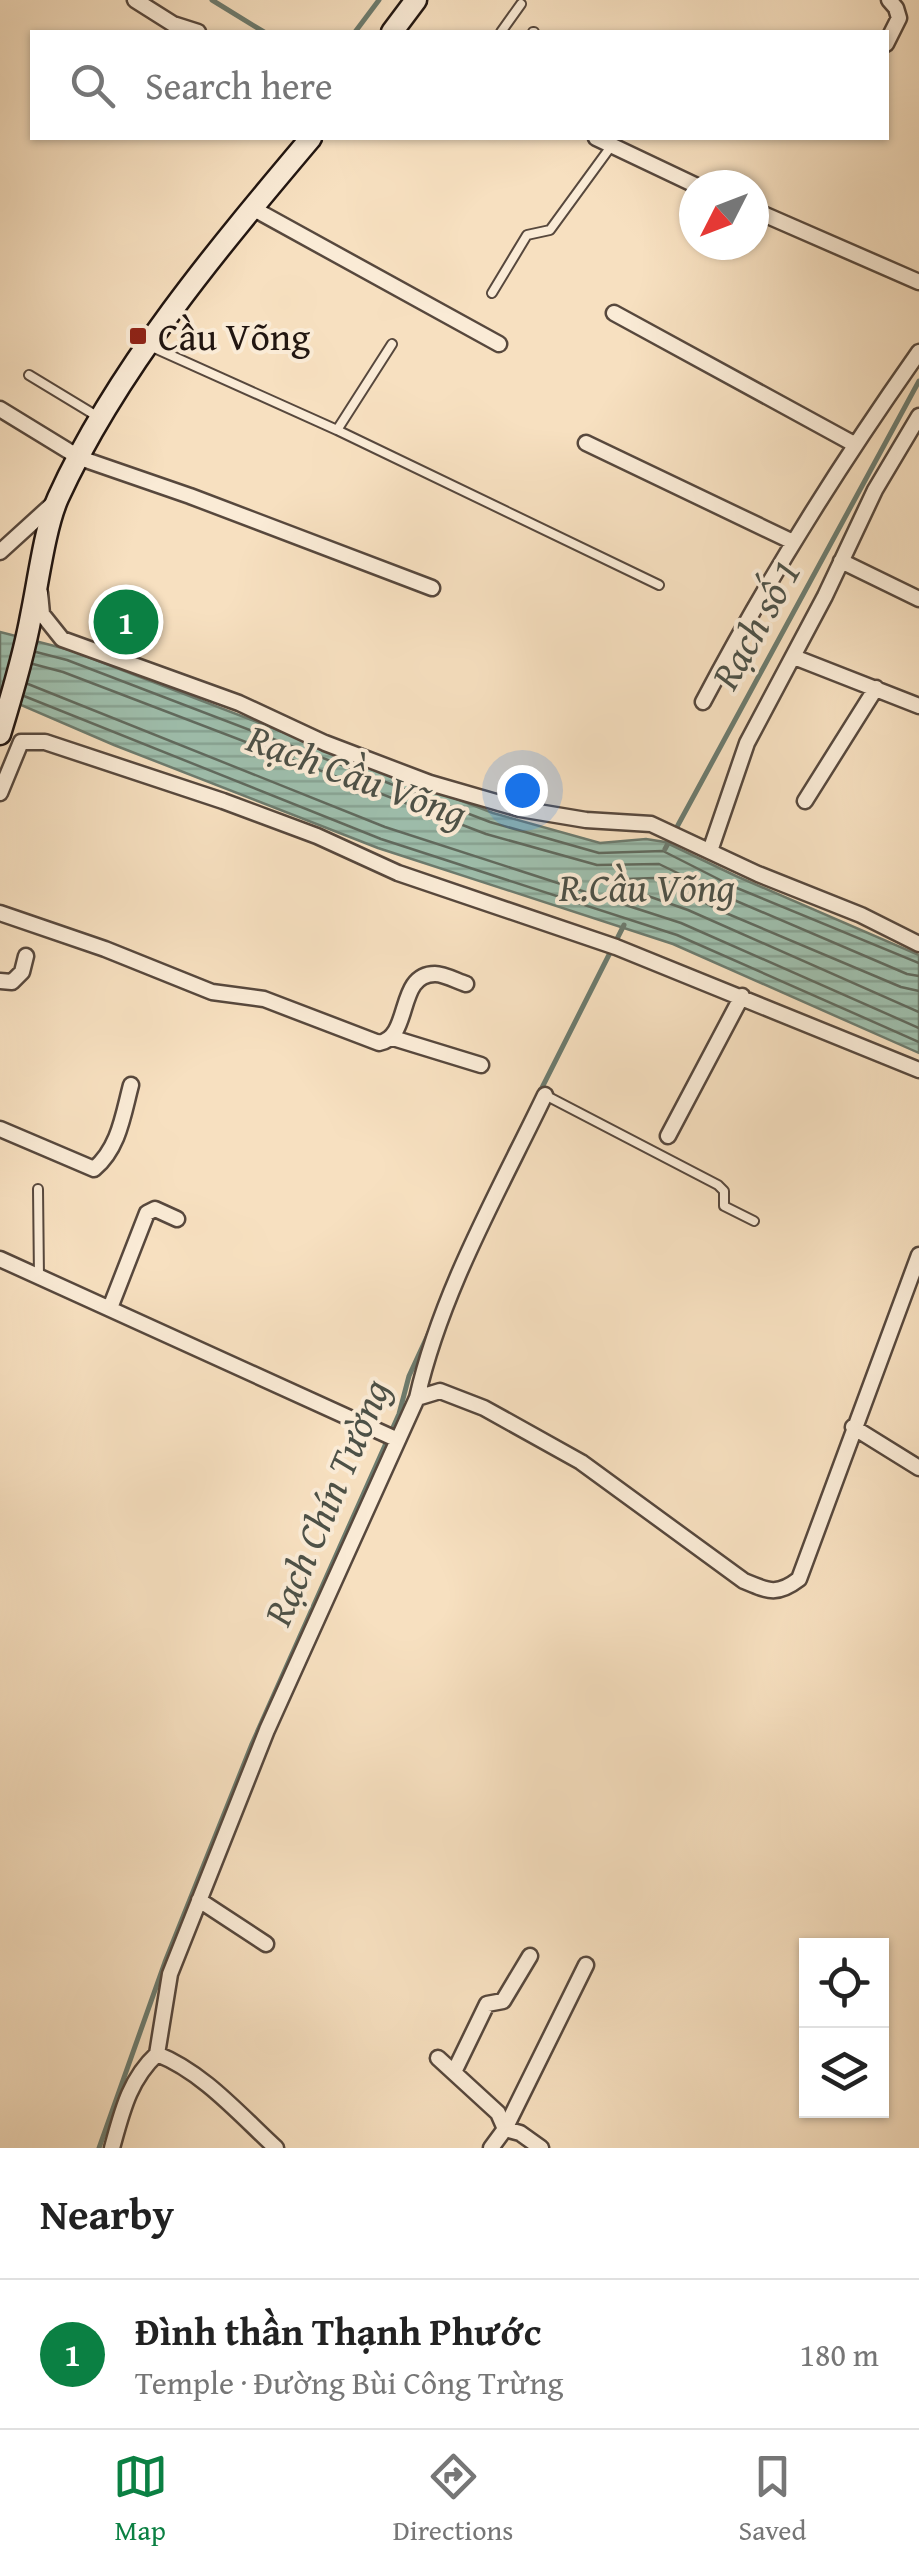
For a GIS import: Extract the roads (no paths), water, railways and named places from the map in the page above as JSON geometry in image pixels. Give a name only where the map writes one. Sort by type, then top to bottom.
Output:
[{"type":"street","points":[[135,0],[173,24],[192,30]]},
{"type":"street","points":[[394,30],[416,0]]},
{"type":"street","points":[[889,0],[899,18],[889,38]]},
{"type":"street","points":[[2,726],[56,501],[100,418],[219,247],[309,140]]},
{"type":"street","points":[[600,140],[679,177]]},
{"type":"street","points":[[252,208],[499,344]]},
{"type":"street","points":[[769,217],[919,282]]},
{"type":"street","points":[[614,314],[854,444]]},
{"type":"street","points":[[704,702],[744,626],[854,444],[919,352]]},
{"type":"street","points":[[0,408],[80,458],[432,588]]},
{"type":"street","points":[[710,851],[748,743],[875,490],[918,419]]},
{"type":"street","points":[[586,443],[794,542]]},
{"type":"street","points":[[0,552],[56,501]]},
{"type":"street","points":[[841,562],[919,599]]},
{"type":"street","points":[[38,582],[42,614],[62,639],[239,703],[325,743],[430,782],[520,809],[586,820],[651,824],[919,944]]},
{"type":"street","points":[[794,656],[919,706]]},
{"type":"street","points":[[805,802],[876,688]]},
{"type":"street","points":[[0,793],[20,742],[46,742],[223,801],[316,836],[398,873],[609,944],[919,1070]]},
{"type":"street","points":[[0,913],[212,992],[264,999],[379,1044],[393,1038],[482,1065]]},
{"type":"street","points":[[0,981],[18,979],[26,956]]},
{"type":"street","points":[[393,1038],[404,1004],[418,980],[434,974],[466,984]]},
{"type":"street","points":[[668,1136],[742,996]]},
{"type":"street","points":[[0,1130],[94,1169],[105,1160],[119,1133],[131,1086]]},
{"type":"street","points":[[112,2148],[128,2091],[144,2066],[158,2054],[170,1974],[266,1730],[418,1398],[426,1359],[466,1260],[545,1095]]},
{"type":"street","points":[[110,1308],[147,1213],[155,1209],[177,1218]]},
{"type":"street","points":[[418,1398],[440,1392],[484,1408],[580,1462],[744,1581],[767,1590],[784,1590],[799,1579],[919,1256]]},
{"type":"street","points":[[0,1259],[397,1440]]},
{"type":"street","points":[[853,1427],[919,1468]]},
{"type":"street","points":[[199,1900],[266,1944]]},
{"type":"street","points":[[454,2072],[487,2004],[503,2002],[530,1956]]},
{"type":"street","points":[[491,2148],[505,2129],[586,1965]]},
{"type":"street","points":[[158,2054],[175,2061],[206,2084],[276,2148]]},
{"type":"street","points":[[438,2058],[498,2112],[505,2129]]},
{"type":"street","points":[[505,2129],[520,2133],[541,2148]]},
{"type":"lane","points":[[503,30],[521,4]]},
{"type":"lane","points":[[492,293],[527,235],[550,230],[612,146]]},
{"type":"lane","points":[[337,430],[392,344]]},
{"type":"lane","points":[[150,346],[337,430],[659,585]]},
{"type":"lane","points":[[28,374],[100,418]]},
{"type":"lane","points":[[545,1095],[718,1185],[724,1191],[724,1206],[754,1221]]},
{"type":"lane","points":[[38,1189],[39,1276]]},
{"type":"water","points":[[0,632],[70,650],[493,813],[600,843],[646,839],[665,842],[919,955],[919,1053],[673,944],[378,848],[0,696]]},
{"type":"waterway","points":[[212,0],[261,30]]},
{"type":"waterway","points":[[356,30],[379,0]]},
{"type":"waterway","name":"Rạch số 1","points":[[665,849],[919,381]]},
{"type":"waterway","name":"Rạch Chín Tường","points":[[510,1151],[624,925]]},
{"type":"waterway","name":"Rạch Chín Tường","points":[[99,2148],[165,1962],[252,1744],[399,1414],[409,1376],[432,1326]]},
{"type":"place","name":"Cầu Võng","points":[[138,336]]},
{"type":"place","name":"Đình thần Thạnh Phước","points":[[126,622]]},
{"type":"water label","name":"Rạch Cầu Võng","points":[[357,775]]},
{"type":"water label","name":"R.Cầu Võng","points":[[647,886]]}]
